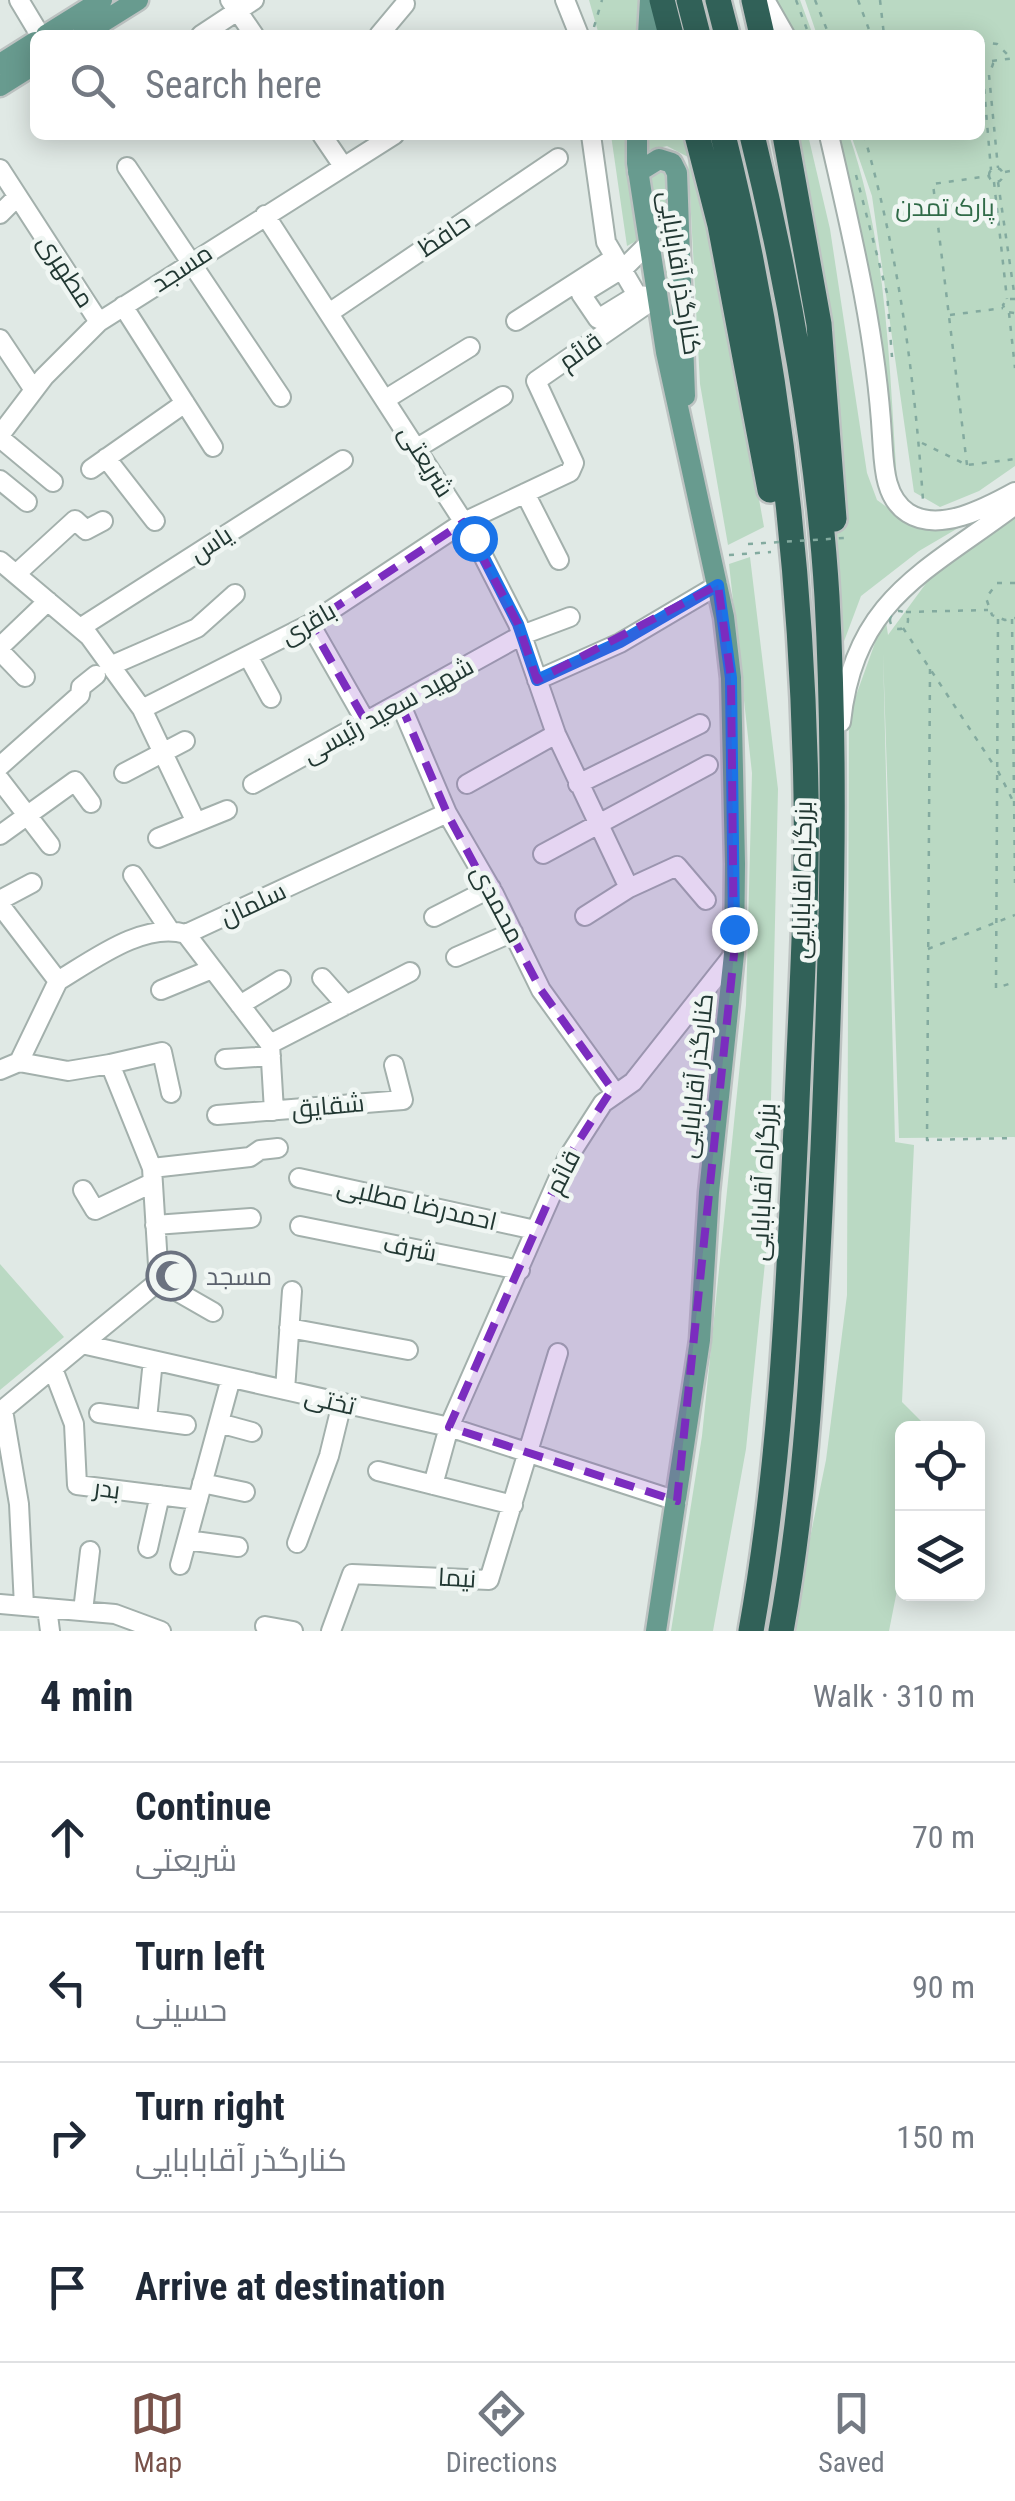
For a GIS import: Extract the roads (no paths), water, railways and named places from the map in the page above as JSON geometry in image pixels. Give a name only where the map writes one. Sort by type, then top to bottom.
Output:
[{"type":"highway","points":[[662,0],[670,30]]},
{"type":"highway","points":[[689,0],[697,30]]},
{"type":"highway","points":[[718,0],[726,30]]},
{"type":"highway","points":[[754,0],[761,30]]},
{"type":"highway","points":[[698,140],[720,226],[782,552],[804,733]]},
{"type":"highway","points":[[724,140],[768,340],[799,615],[804,733]]},
{"type":"highway","name":"بزرگراه اقابابایی","points":[[753,140],[795,336],[826,594],[834,788],[830,981],[812,1384],[797,1542],[781,1631]]},
{"type":"highway","points":[[786,140],[810,253],[819,324],[834,526],[826,594]]},
{"type":"highway","name":"بزرگراه آقابابایی","points":[[751,1631],[768,1535],[784,1382],[803,980],[804,733]]},
{"type":"main road","points":[[51,30],[102,0]]},
{"type":"main road","points":[[90,30],[138,0]]},
{"type":"main road","points":[[648,30],[650,0]]},
{"type":"main road","points":[[0,64],[30,45]]},
{"type":"main road","points":[[0,86],[30,67]]},
{"type":"main road","name":"کنارگذر آقابابایی","points":[[637,140],[649,243],[647,296],[712,556],[731,678],[734,954],[709,1192],[700,1340],[656,1631]]},
{"type":"main road","points":[[638,172],[659,159],[672,163],[677,173],[685,439]]},
{"type":"street","points":[[18,0],[39,30]]},
{"type":"street","points":[[565,0],[577,30]]},
{"type":"street","points":[[765,0],[782,30]]},
{"type":"street","points":[[206,30],[240,4],[252,30]]},
{"type":"street","points":[[383,30],[404,4]]},
{"type":"street","points":[[325,140],[343,166]]},
{"type":"street","name":"مسجد","points":[[0,437],[34,390],[99,322],[386,140]]},
{"type":"street","points":[[592,140],[599,210],[620,262],[647,296],[598,319],[581,294],[620,262]]},
{"type":"street","points":[[829,140],[860,272],[880,392],[889,491],[904,512],[925,521],[965,516],[1015,492]]},
{"type":"street","name":"حافظ","points":[[329,313],[558,158]]},
{"type":"street","points":[[128,166],[188,263],[281,397]]},
{"type":"street","name":"مطهری","points":[[0,170],[99,322]]},
{"type":"street","points":[[0,214],[17,196]]},
{"type":"street","name":"شریعتی","points":[[265,215],[419,447],[464,522],[522,635],[556,734],[595,824],[630,888]]},
{"type":"street","points":[[516,321],[649,243]]},
{"type":"street","name":"قائم","points":[[525,493],[570,472],[574,463],[536,381],[647,296]]},
{"type":"street","points":[[124,306],[213,447]]},
{"type":"street","points":[[0,340],[34,390]]},
{"type":"street","points":[[386,399],[470,347]]},
{"type":"street","points":[[419,447],[503,396]]},
{"type":"street","points":[[155,521],[98,463],[185,403]]},
{"type":"street","points":[[0,437],[53,482]]},
{"type":"street","name":"یاس","points":[[80,628],[343,460]]},
{"type":"street","points":[[0,480],[27,502]]},
{"type":"street","points":[[464,522],[525,493],[559,560]]},
{"type":"street","points":[[834,788],[843,700],[871,621],[916,576],[1015,505]]},
{"type":"street","points":[[16,574],[75,520],[86,530],[103,521]]},
{"type":"street","name":"باقری","points":[[142,709],[310,624],[464,522]]},
{"type":"street","points":[[0,561],[80,628],[103,670],[142,709],[195,820]]},
{"type":"street","points":[[537,680],[620,642],[718,585]]},
{"type":"street","points":[[0,766],[103,670],[196,628],[234,594]]},
{"type":"street","points":[[25,676],[0,649],[48,601]]},
{"type":"street","name":"شهید سعید رئیسی","points":[[253,784],[522,635],[570,617]]},
{"type":"street","points":[[310,624],[366,722]]},
{"type":"street","points":[[248,656],[271,698]]},
{"type":"street","name":"محمدی","points":[[400,703],[448,813],[491,888],[541,990],[616,1094]]},
{"type":"street","points":[[578,784],[700,724]]},
{"type":"street","points":[[468,784],[556,734]]},
{"type":"street","points":[[124,773],[185,741]]},
{"type":"street","points":[[544,854],[708,765]]},
{"type":"street","points":[[0,780],[50,845]]},
{"type":"street","points":[[0,835],[76,781],[91,804]]},
{"type":"street","points":[[158,838],[227,810]]},
{"type":"street","name":"سلمان","points":[[58,981],[112,948],[178,932],[448,813]]},
{"type":"street","points":[[585,916],[630,888],[677,866],[706,900]]},
{"type":"street","points":[[133,875],[212,969],[271,1050],[274,1111]]},
{"type":"street","points":[[19,1062],[58,981],[0,902],[32,883]]},
{"type":"street","points":[[434,917],[491,888]]},
{"type":"street","points":[[456,957],[513,932]]},
{"type":"street","name":"قائم","points":[[433,1485],[449,1428],[567,1160],[602,1103],[633,1082],[689,1016],[734,954]]},
{"type":"street","points":[[161,990],[212,969]]},
{"type":"street","points":[[224,1059],[271,1050],[410,972]]},
{"type":"street","points":[[322,978],[346,1005]]},
{"type":"street","points":[[240,1005],[281,980]]},
{"type":"street","points":[[0,1070],[19,1062],[68,1071],[162,1052],[171,1094]]},
{"type":"street","points":[[110,1064],[152,1176],[159,1282]]},
{"type":"street","name":"شقایق","points":[[216,1115],[403,1100],[394,1065]]},
{"type":"street","points":[[83,1190],[96,1210],[152,1176],[278,1148]]},
{"type":"street","name":"احمدرضا مطلبی","points":[[299,1178],[535,1230]]},
{"type":"street","points":[[155,1224],[251,1218]]},
{"type":"street","name":"شرف","points":[[300,1226],[520,1270]]},
{"type":"street","points":[[159,1282],[213,1312]]},
{"type":"street","points":[[24,1606],[19,1504],[1,1411],[159,1282]]},
{"type":"street","points":[[285,1390],[292,1291]]},
{"type":"street","points":[[290,1328],[408,1350]]},
{"type":"street","name":"تختی","points":[[82,1344],[449,1428],[677,1501]]},
{"type":"street","name":"نیما","points":[[331,1631],[352,1574],[489,1580],[558,1353]]},
{"type":"street","points":[[147,1419],[154,1360]]},
{"type":"street","name":"بدر","points":[[53,1368],[74,1424],[77,1485],[160,1495],[245,1492]]},
{"type":"street","points":[[180,1565],[231,1378]]},
{"type":"street","points":[[297,1542],[328,1459],[342,1403]]},
{"type":"street","points":[[99,1413],[186,1425]]},
{"type":"street","points":[[218,1423],[252,1432]]},
{"type":"street","points":[[378,1471],[513,1504]]},
{"type":"street","points":[[148,1548],[160,1495]]},
{"type":"street","points":[[186,1540],[238,1547]]},
{"type":"street","points":[[83,1612],[90,1551]]},
{"type":"street","points":[[0,1604],[115,1614],[161,1631]]},
{"type":"street","points":[[47,1608],[50,1631]]},
{"type":"street","points":[[265,1626],[293,1631]]},
{"type":"place","name":"مسجد","points":[[171,1276]]},
{"type":"park label","name":"پارک تمدن","points":[[945,207]]}]
